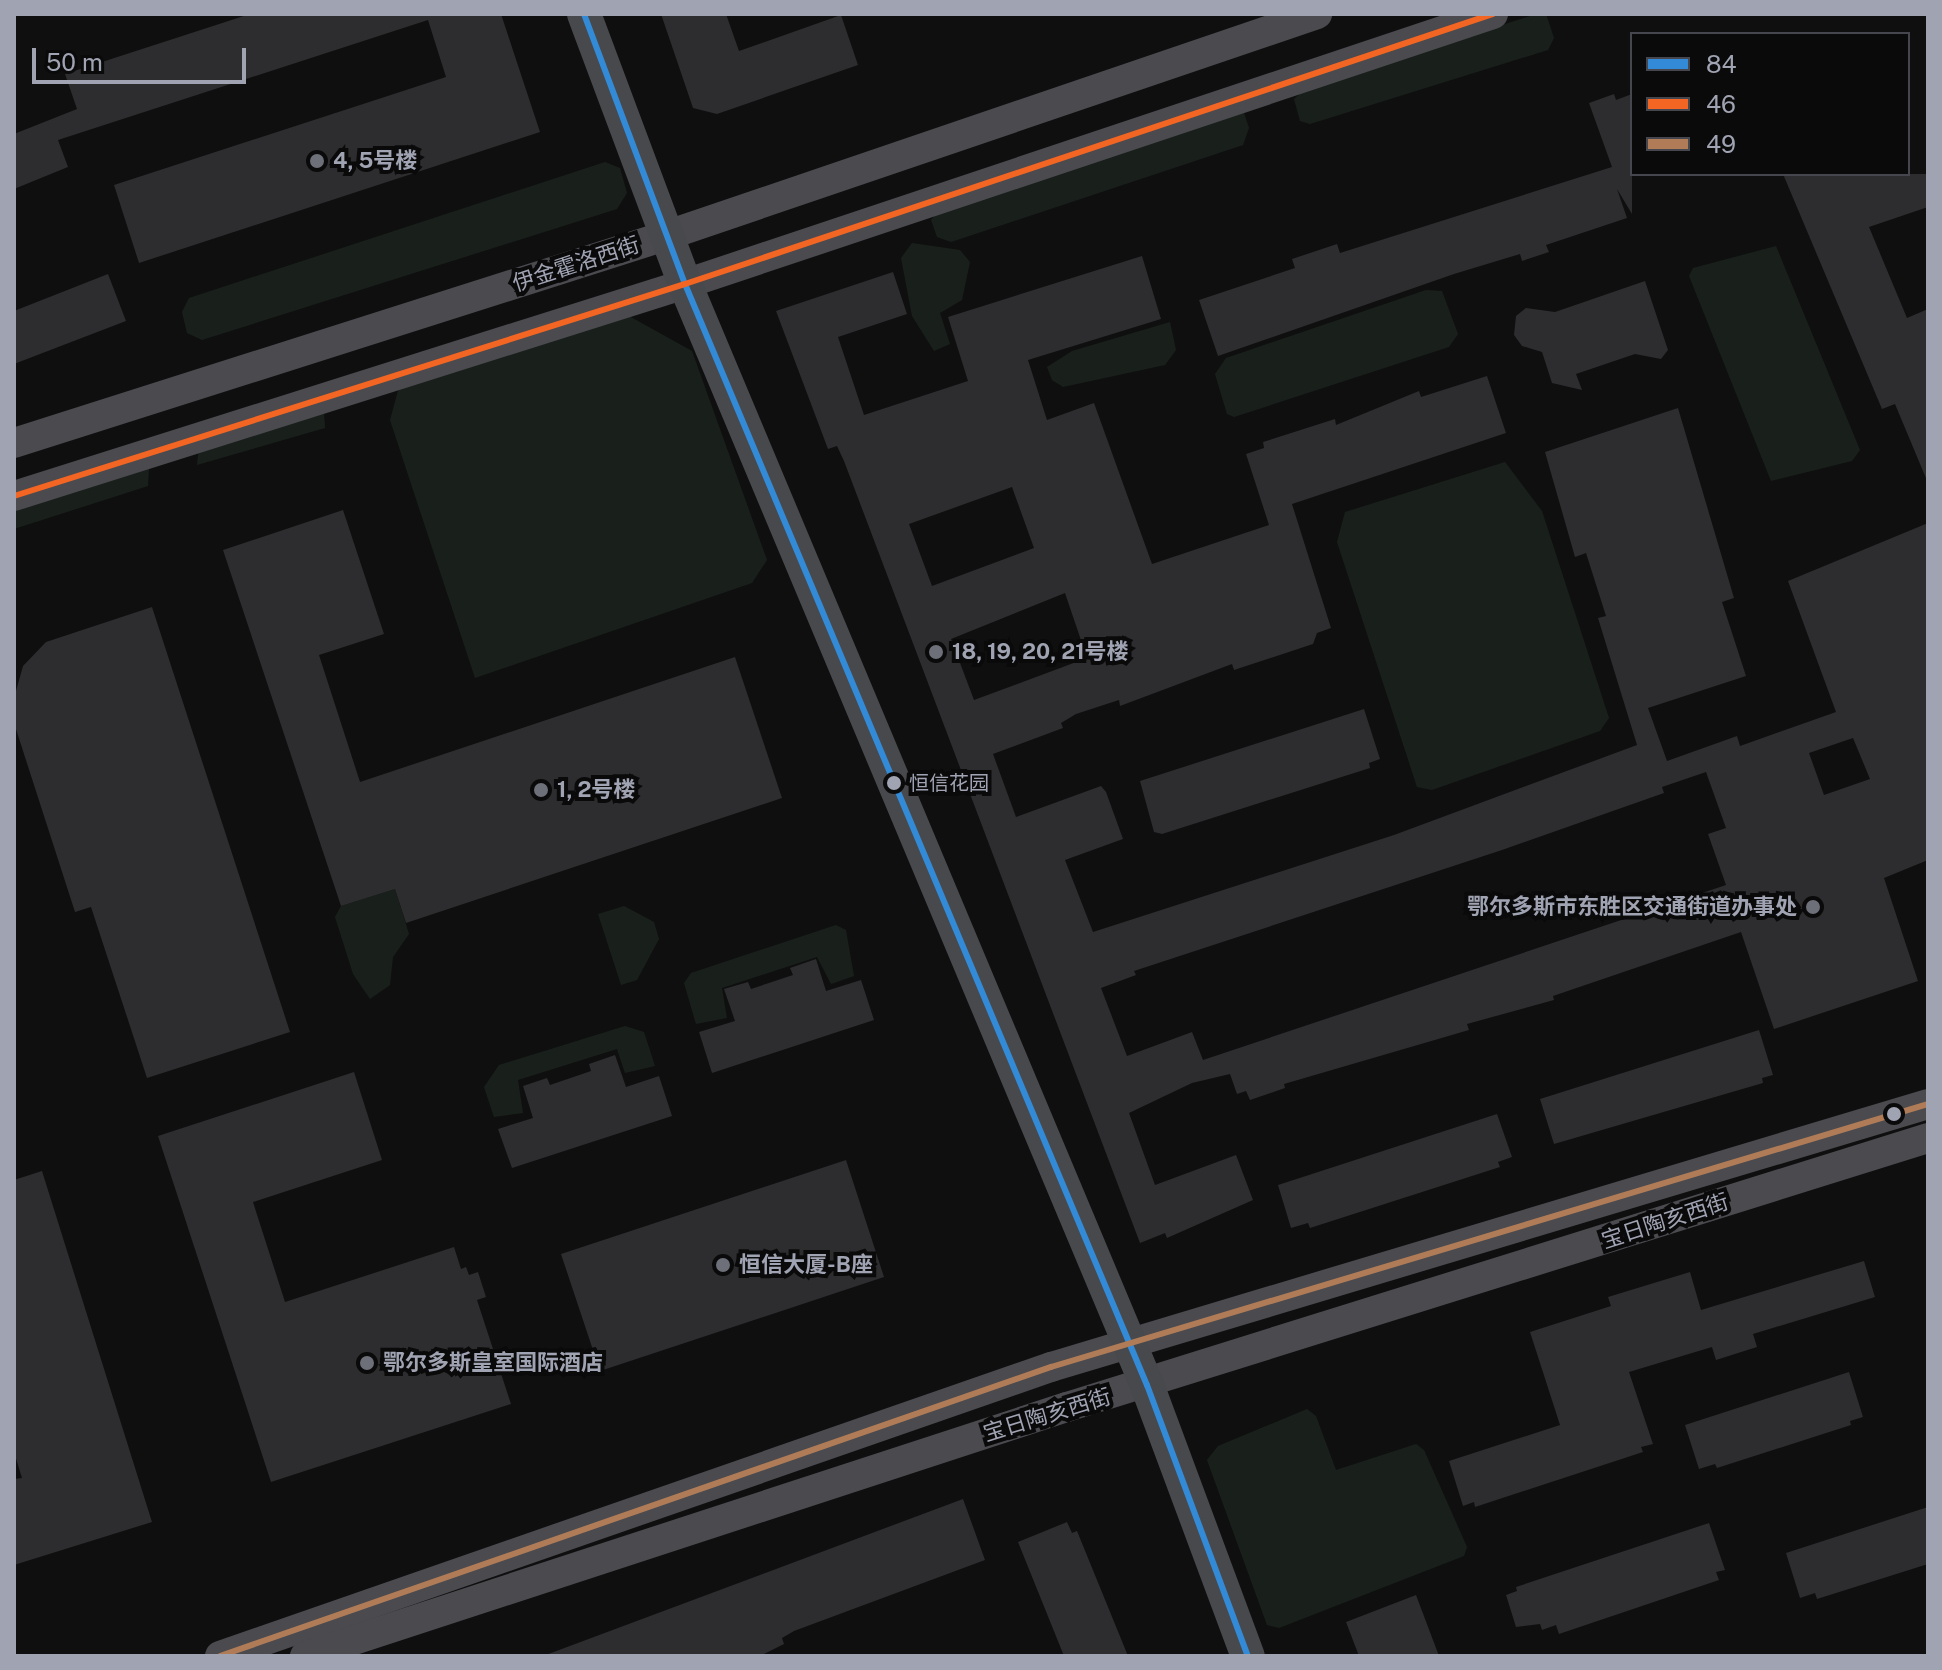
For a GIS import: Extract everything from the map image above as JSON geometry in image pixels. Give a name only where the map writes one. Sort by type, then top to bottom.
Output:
[{"type":"main road","points":[[584,14],[665,236],[1128,1348],[1147,1385],[1248,1656]]},
{"type":"street","name":"伊金霍洛西街","points":[[14,443],[665,236],[1317,14]]},
{"type":"street","points":[[14,496],[685,284],[1493,14]]},
{"type":"street","name":"宝日陶亥西街","points":[[220,1656],[1051,1367],[1128,1348],[1928,1104]]},
{"type":"street","name":"宝日陶亥西街","points":[[305,1656],[1928,1138]]},
{"type":"shaded area","points":[[1536,14],[1546,14],[1554,38],[1548,50],[1310,124],[1300,121],[1294,99],[1305,89]]},
{"type":"shaded area","points":[[1243,110],[1249,128],[1243,145],[951,242],[937,237],[931,220],[943,206]]},
{"type":"shaded area","points":[[605,162],[620,168],[627,193],[617,209],[202,340],[187,333],[182,312],[189,298]]},
{"type":"shaded area","points":[[912,243],[960,250],[970,262],[962,300],[940,313],[950,344],[934,351],[912,316],[901,258]]},
{"type":"shaded area","points":[[1776,246],[1860,450],[1852,461],[1771,481],[1689,276],[1693,268]]},
{"type":"shaded area","points":[[1426,290],[1442,291],[1458,334],[1449,347],[1234,417],[1227,414],[1215,374],[1226,358]]},
{"type":"shaded area","points":[[629,316],[692,351],[767,560],[752,583],[475,678],[390,420],[399,387]]},
{"type":"shaded area","points":[[1170,322],[1176,350],[1165,365],[1063,387],[1052,380],[1047,367],[1072,351]]},
{"type":"shaded area","points":[[324,413],[325,428],[197,465],[199,447]]},
{"type":"shaded area","points":[[1505,462],[1542,511],[1609,718],[1600,731],[1432,790],[1417,787],[1337,542],[1345,512]]},
{"type":"shaded area","points":[[149,468],[148,486],[14,529],[14,504]]},
{"type":"shaded area","points":[[395,889],[409,934],[393,957],[390,985],[370,999],[353,974],[335,917],[341,906]]},
{"type":"shaded area","points":[[624,906],[654,922],[659,939],[637,980],[621,985],[598,914]]},
{"type":"shaded area","points":[[836,925],[846,930],[854,976],[831,984],[817,957],[722,988],[727,1018],[696,1024],[684,983],[691,973]]},
{"type":"shaded area","points":[[625,1026],[644,1032],[655,1066],[625,1073],[617,1049],[518,1080],[523,1113],[494,1117],[484,1087],[499,1065]]},
{"type":"shaded area","points":[[1307,1409],[1316,1416],[1336,1470],[1416,1444],[1424,1450],[1467,1547],[1464,1556],[1279,1628],[1267,1625],[1207,1460],[1218,1446]]},
{"type":"building","name":"4, 5号楼","points":[[250,14],[501,14],[540,132],[139,263],[114,185],[446,77],[428,20],[58,140],[68,167],[14,189],[14,134],[77,109],[65,74]]},
{"type":"building","points":[[661,14],[726,14],[739,51],[841,15],[858,65],[717,114],[693,108]]},
{"type":"building","points":[[1614,94],[1616,100],[1630,95],[1632,214],[1617,189],[1627,218],[1546,245],[1549,252],[1522,261],[1520,254],[1454,274],[1218,356],[1199,300],[1295,268],[1292,259],[1337,244],[1340,253],[1612,167],[1589,103]]},
{"type":"building","points":[[1928,174],[1928,207],[1869,227],[1907,318],[1928,309],[1928,483],[1895,404],[1882,409],[1784,176]]},
{"type":"building","points":[[1142,256],[1161,319],[1028,360],[1047,420],[1094,403],[1152,564],[1269,525],[1246,454],[1264,448],[1263,442],[1335,419],[1336,425],[1419,391],[1421,397],[1487,376],[1506,433],[1292,504],[1331,628],[1317,633],[1313,644],[1234,670],[1232,664],[1120,706],[1119,700],[1076,714],[1061,723],[1063,728],[993,754],[1016,817],[1101,786],[1106,792],[1123,839],[1065,860],[1093,932],[1394,835],[1637,745],[1598,618],[1606,616],[1586,553],[1575,557],[1545,452],[1678,408],[1734,598],[1722,602],[1746,676],[1648,708],[1667,761],[1737,736],[1740,746],[1836,712],[1788,581],[1928,523],[1928,860],[1884,878],[1918,981],[1774,1029],[1741,932],[1553,996],[1554,1000],[1467,1024],[1469,1030],[1284,1084],[1285,1088],[1250,1100],[1246,1091],[1237,1094],[1230,1074],[1192,1083],[1129,1113],[1155,1185],[1236,1155],[1253,1200],[1167,1238],[1165,1233],[1140,1243],[844,461],[837,446],[828,449],[776,311],[893,272],[907,314],[838,337],[864,415],[968,381],[948,317]],"holes":[[[1012,487],[1034,548],[932,586],[909,524]],[[1065,593],[1087,658],[974,700],[951,639]],[[1853,738],[1870,779],[1824,795],[1809,753]],[[1706,772],[1726,828],[1708,834],[1726,885],[1203,1060],[1192,1032],[1127,1056],[1101,988],[1136,975],[1134,971],[1502,850],[1664,793],[1662,787]]]},
{"type":"building","points":[[108,274],[126,321],[14,364],[14,311]]},
{"type":"building","points":[[1645,281],[1668,350],[1661,359],[1635,354],[1576,374],[1582,390],[1552,383],[1542,352],[1522,346],[1514,335],[1516,316],[1526,308],[1555,312]]},
{"type":"building","name":"1, 2号楼","points":[[343,510],[384,634],[319,655],[360,782],[735,657],[782,798],[406,923],[395,889],[341,906],[223,550]]},
{"type":"building","points":[[152,607],[290,1032],[147,1078],[91,907],[75,912],[14,723],[14,698],[23,666],[46,642]]},
{"type":"building","points":[[1364,709],[1380,759],[1369,763],[1370,768],[1162,834],[1154,832],[1140,781]]},
{"type":"building","points":[[816,959],[826,991],[861,980],[874,1020],[712,1073],[699,1032],[735,1021],[724,989],[748,982],[751,989],[793,975],[790,968]]},
{"type":"building","points":[[1759,1030],[1773,1075],[1762,1078],[1763,1083],[1554,1144],[1540,1099]]},
{"type":"building","points":[[615,1055],[626,1087],[659,1076],[672,1116],[512,1168],[498,1129],[533,1118],[523,1086],[547,1078],[550,1085],[591,1071],[589,1064]]},
{"type":"building","points":[[354,1072],[382,1160],[253,1202],[285,1302],[454,1247],[461,1269],[466,1267],[469,1275],[478,1272],[486,1297],[477,1300],[511,1404],[271,1482],[158,1136]]},
{"type":"building","points":[[1497,1114],[1512,1157],[1498,1162],[1500,1167],[1310,1228],[1308,1223],[1291,1228],[1278,1185]]},
{"type":"building","name":"恒信大厦-B座","points":[[846,1160],[884,1277],[600,1371],[561,1254]]},
{"type":"building","points":[[42,1171],[152,1522],[14,1565],[14,1479],[22,1478],[14,1452],[14,1180]]},
{"type":"building","points":[[1864,1261],[1875,1297],[1753,1334],[1757,1347],[1716,1360],[1712,1347],[1629,1372],[1653,1444],[1641,1447],[1643,1452],[1475,1507],[1474,1502],[1463,1506],[1449,1461],[1560,1425],[1530,1332],[1611,1306],[1608,1297],[1690,1272],[1701,1310]]},
{"type":"building","points":[[1849,1372],[1863,1417],[1850,1421],[1851,1425],[1717,1468],[1715,1464],[1699,1469],[1685,1425]]},
{"type":"building","points":[[963,1499],[985,1560],[794,1631],[782,1638],[784,1644],[760,1656],[543,1656]]},
{"type":"building","points":[[1928,1507],[1928,1564],[1817,1599],[1815,1593],[1800,1598],[1786,1553]]},
{"type":"building","points":[[1067,1522],[1072,1533],[1077,1531],[1128,1656],[1064,1656],[1018,1542]]},
{"type":"building","points":[[1709,1523],[1725,1570],[1716,1572],[1719,1580],[1559,1634],[1556,1625],[1542,1630],[1540,1624],[1516,1627],[1506,1595],[1517,1591],[1516,1587]]},
{"type":"building","points":[[1416,1595],[1439,1656],[1359,1656],[1346,1622]]},
{"type":"transit line","name":"84","points":[[584,14],[685,284],[1147,1385],[1248,1656]]},
{"type":"transit line","name":"46","points":[[14,496],[685,284],[1493,14]]},
{"type":"transit line","name":"49","points":[[220,1656],[1051,1367],[1928,1104]]},
{"type":"place","name":"4, 5号楼","points":[[317,161]]},
{"type":"place","name":"18, 19, 20, 21号楼","points":[[936,652]]},
{"type":"place","name":"恒信花园","points":[[894,783]]},
{"type":"place","name":"1, 2号楼","points":[[541,790]]},
{"type":"place","name":"鄂尔多斯市东胜区交通街道办事处","points":[[1813,907]]},
{"type":"place","name":"恒信大厦-B座","points":[[723,1265]]},
{"type":"place","name":"鄂尔多斯皇室国际酒店","points":[[367,1363]]}]
